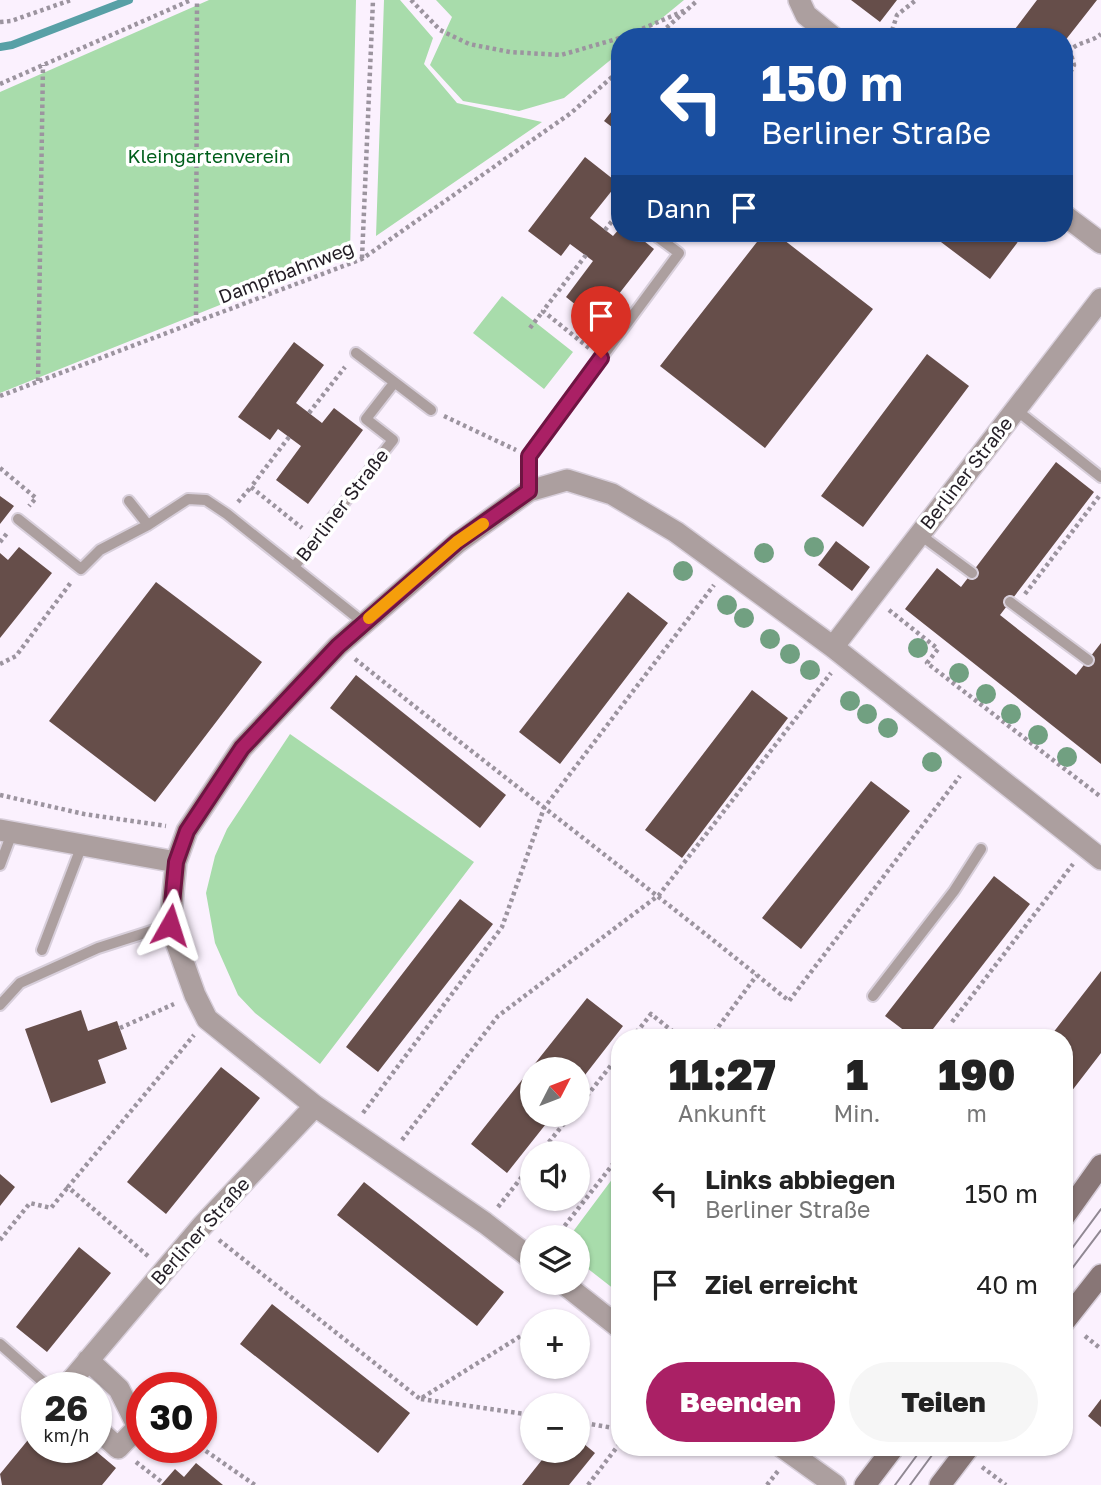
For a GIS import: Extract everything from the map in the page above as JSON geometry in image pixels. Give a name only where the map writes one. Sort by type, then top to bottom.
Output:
[{"type":"main road","points":[[1073,1204],[1101,1165]]},
{"type":"main road","points":[[1073,1311],[1101,1275]]},
{"type":"main road","points":[[865,1485],[887,1456]]},
{"type":"main road","points":[[940,1485],[974,1456]]},
{"type":"street","points":[[799,0],[806,15],[822,28]]},
{"type":"street","points":[[1073,222],[1101,243]]},
{"type":"street","name":"Berliner Straße","points":[[839,651],[871,597],[1101,299]]},
{"type":"street","points":[[520,1250],[315,1106],[207,1019],[195,995],[170,925],[176,862],[187,831],[242,748],[338,646],[457,542],[529,491],[567,480],[611,494],[677,532],[839,651],[1093,853]]},
{"type":"street","points":[[6,832],[176,862]]},
{"type":"street","name":"Berliner Straße","points":[[78,1372],[202,1226],[315,1106]]},
{"type":"street","points":[[578,1295],[611,1321]]},
{"type":"street","points":[[88,1360],[119,1389],[138,1427],[118,1448],[112,1443]]},
{"type":"street","points":[[795,1456],[835,1485]]},
{"type":"lane","points":[[529,491],[529,456],[679,253],[664,242]]},
{"type":"lane","points":[[356,353],[431,410]]},
{"type":"lane","name":"Berliner Straße","points":[[294,567],[393,440],[366,419],[394,383]]},
{"type":"lane","points":[[1015,409],[1101,477]]},
{"type":"lane","name":"Berliner Straße","points":[[81,569],[100,550],[148,525],[188,499],[206,500],[364,623]]},
{"type":"lane","points":[[129,501],[148,525]]},
{"type":"lane","points":[[18,519],[81,569]]},
{"type":"lane","points":[[919,534],[972,573]]},
{"type":"lane","points":[[1013,604],[1088,660]]},
{"type":"lane","points":[[0,865],[6,832]]},
{"type":"lane","points":[[42,950],[82,845]]},
{"type":"lane","points":[[873,996],[954,891],[981,849]]},
{"type":"lane","points":[[0,1005],[20,983],[98,948],[170,925]]},
{"type":"lane","points":[[0,1344],[32,1372]]},
{"type":"path","points":[[0,22],[11,21],[71,0]]},
{"type":"path","points":[[0,84],[191,0]]},
{"type":"path","points":[[196,322],[197,0]]},
{"type":"path","points":[[362,259],[373,0]]},
{"type":"path","points":[[411,0],[440,30],[469,44],[510,52],[561,55],[611,40]]},
{"type":"path","points":[[666,28],[698,0]]},
{"type":"path","points":[[893,28],[897,15],[916,0]]},
{"type":"path","points":[[643,28],[686,10]]},
{"type":"path","points":[[1073,47],[1094,40],[1101,34]]},
{"type":"path","points":[[38,381],[43,65]]},
{"type":"path","name":"Dampfbahnweg","points":[[0,396],[362,259],[571,113],[611,78]]},
{"type":"path","points":[[604,230],[611,222]]},
{"type":"path","points":[[530,328],[586,255]]},
{"type":"path","points":[[543,311],[601,358]]},
{"type":"path","points":[[309,413],[356,353]]},
{"type":"path","points":[[431,410],[529,456]]},
{"type":"path","points":[[289,437],[251,487],[316,539]]},
{"type":"path","points":[[0,468],[36,498],[18,519]]},
{"type":"path","points":[[1013,604],[1101,494]]},
{"type":"path","points":[[350,1131],[502,927],[544,808],[727,567]]},
{"type":"path","points":[[0,664],[16,656],[81,569]]},
{"type":"path","points":[[871,597],[937,649],[927,663],[1101,797]]},
{"type":"path","points":[[338,646],[659,895],[789,1001],[974,758]]},
{"type":"path","points":[[389,1157],[498,1016],[659,895],[839,651]]},
{"type":"path","points":[[0,795],[85,814],[187,831]]},
{"type":"path","points":[[952,1022],[1093,853]]},
{"type":"path","points":[[717,1029],[757,975]]},
{"type":"path","points":[[120,1028],[195,995]]},
{"type":"path","points":[[639,1029],[651,1014],[670,1029]]},
{"type":"path","points":[[0,1240],[30,1203],[51,1208],[207,1019]]},
{"type":"path","points":[[590,1092],[611,1065]]},
{"type":"path","points":[[550,1141],[561,1127]]},
{"type":"path","points":[[565,1225],[611,1167]]},
{"type":"path","points":[[485,1223],[520,1179]]},
{"type":"path","points":[[68,1187],[165,1270]]},
{"type":"path","points":[[202,1226],[420,1399],[520,1413]]},
{"type":"path","points":[[420,1399],[520,1336]]},
{"type":"path","points":[[1085,1336],[1101,1349]]},
{"type":"path","points":[[590,1424],[611,1428]]},
{"type":"path","points":[[118,1448],[163,1483]]},
{"type":"path","points":[[588,1485],[611,1455]]},
{"type":"path","points":[[974,1456],[1006,1485]]},
{"type":"path","points":[[217,1459],[255,1485]]},
{"type":"green space","name":"Kleingartenverein","points":[[209,0],[356,0],[350,253],[0,393],[0,92]]},
{"type":"green space","points":[[384,0],[400,0],[433,38],[424,64],[457,103],[542,122],[376,236]]},
{"type":"green space","points":[[436,0],[684,0],[650,28],[611,28],[611,60],[564,98],[519,111],[463,101],[430,65],[452,17]]},
{"type":"green space","points":[[502,296],[573,352],[544,389],[473,333]]},
{"type":"green space","points":[[290,734],[474,862],[320,1064],[255,1013],[238,995],[215,943],[206,893],[215,856],[227,829]]},
{"type":"green space","points":[[611,1181],[611,1287],[590,1270],[590,1225],[578,1225]]},
{"type":"building","points":[[851,0],[897,0],[880,22]]},
{"type":"building","points":[[1037,0],[1097,0],[1073,31],[1073,28],[1016,28]]},
{"type":"building","points":[[611,112],[611,126],[604,121]]},
{"type":"building","points":[[585,157],[611,177],[611,192],[590,218],[611,234],[611,242],[645,242],[654,249],[597,322],[566,297],[593,261],[570,244],[561,256],[528,231]]},
{"type":"building","points":[[757,242],[787,242],[873,309],[765,448],[660,366]]},
{"type":"building","points":[[941,242],[1018,242],[990,279]]},
{"type":"building","points":[[294,342],[324,365],[296,403],[322,423],[334,408],[363,430],[308,504],[276,480],[301,446],[278,429],[270,440],[238,417]]},
{"type":"building","points":[[927,354],[969,386],[863,527],[821,496]]},
{"type":"building","points":[[1056,462],[1094,492],[1000,615],[1076,675],[1101,643],[1101,764],[905,609],[937,568],[961,587]]},
{"type":"building","points":[[0,496],[14,506],[0,524]]},
{"type":"building","points":[[836,541],[870,567],[852,591],[818,565]]},
{"type":"building","points":[[19,547],[52,573],[0,638],[0,553],[8,560]]},
{"type":"building","points":[[156,582],[262,662],[155,802],[49,721]]},
{"type":"building","points":[[628,592],[668,623],[560,764],[519,732]]},
{"type":"building","points":[[356,675],[506,795],[480,828],[330,708]]},
{"type":"building","points":[[752,690],[788,718],[682,858],[645,830]]},
{"type":"building","points":[[871,781],[910,811],[801,949],[762,918]]},
{"type":"building","points":[[994,876],[1030,904],[933,1029],[902,1029],[885,1016]]},
{"type":"building","points":[[460,899],[493,924],[378,1072],[346,1047]]},
{"type":"building","points":[[1101,971],[1101,1053],[1073,1089],[1073,1029],[1056,1029]]},
{"type":"building","points":[[587,998],[623,1026],[621,1029],[611,1029],[611,1041],[590,1069],[590,1057],[540,1057]]},
{"type":"building","points":[[81,1010],[88,1031],[117,1021],[127,1049],[98,1060],[106,1083],[51,1103],[25,1029]]},
{"type":"building","points":[[221,1067],[260,1098],[166,1214],[127,1182]]},
{"type":"building","points":[[520,1082],[520,1127],[543,1127],[532,1141],[520,1141],[520,1157],[507,1173],[471,1144]]},
{"type":"building","points":[[0,1174],[15,1187],[0,1206]]},
{"type":"building","points":[[364,1182],[504,1292],[477,1326],[337,1215]]},
{"type":"building","points":[[79,1247],[111,1273],[47,1352],[16,1327]]},
{"type":"building","points":[[272,1304],[410,1413],[378,1453],[240,1344]]},
{"type":"building","points":[[1101,1399],[1101,1427],[1088,1416]]},
{"type":"building","points":[[21,1448],[21,1463],[110,1463],[116,1468],[102,1485],[2,1485],[0,1474]]},
{"type":"building","points":[[196,1463],[223,1485],[161,1485],[175,1469],[184,1477]]},
{"type":"building","points":[[539,1463],[587,1463],[569,1485],[522,1485]]},
{"type":"waterway","points":[[0,47],[12,45],[129,0]]},
{"type":"tram line","points":[[1073,1247],[1101,1209]]},
{"type":"tram line","points":[[1073,1267],[1101,1230]]},
{"type":"tram line","points":[[895,1485],[916,1456]]},
{"type":"tram line","points":[[910,1485],[931,1456]]},
{"type":"slow traffic","points":[[369,618],[457,542],[483,524]]},
{"type":"route","points":[[170,925],[176,862],[187,831],[242,748],[338,646],[457,542],[529,491],[529,456],[601,358]]}]
